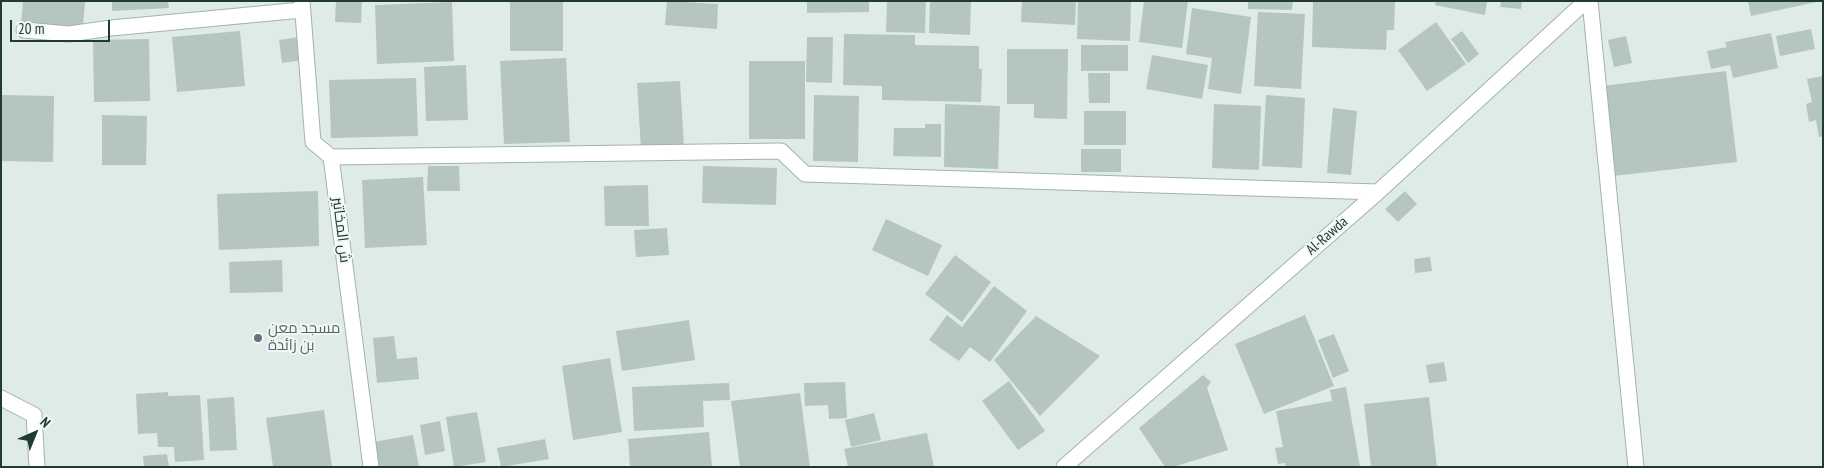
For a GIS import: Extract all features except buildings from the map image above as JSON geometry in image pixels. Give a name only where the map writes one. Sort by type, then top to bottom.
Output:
[{"type":"street","name":"Al-Rawda","points":[[1064,467],[1378,192],[1588,1]]},
{"type":"street","points":[[1588,1],[1636,467]]},
{"type":"street","points":[[24,30],[69,34],[302,5],[312,142],[331,157],[781,151],[805,174],[1378,192]]},
{"type":"street","name":"ش المخاتير","points":[[331,157],[371,467]]},
{"type":"street","points":[[1,398],[34,415],[36,467]]},
{"type":"place","name":"مسجد معن بن زائدة","points":[[258,338]]}]
